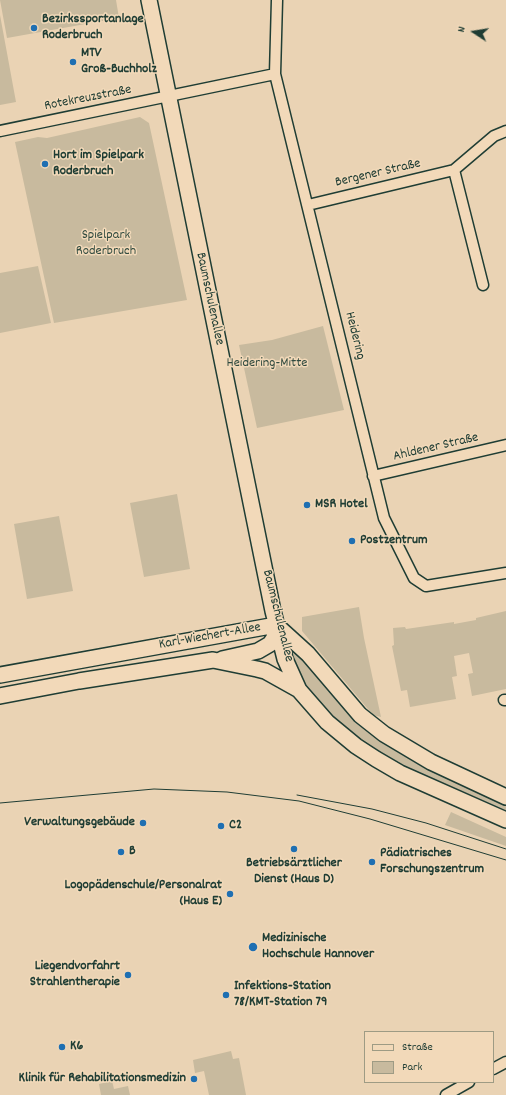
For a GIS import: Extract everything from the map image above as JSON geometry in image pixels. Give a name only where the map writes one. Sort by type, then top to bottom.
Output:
[{"type":"main road","name":"Baumschulenallee","points":[[149,0],[167,98],[276,626],[286,659],[299,690]]},
{"type":"main road","points":[[214,660],[258,651],[270,644],[274,638],[276,626]]},
{"type":"main road","name":"Karl-Wiechert-Allee","points":[[6,674],[276,626],[293,638],[360,715],[384,734],[431,762],[506,797]]},
{"type":"main road","name":"Karl-Wiechert-Allee","points":[[0,696],[79,681],[214,660],[265,671],[299,690],[327,722],[356,746],[376,759],[400,773],[506,820]]},
{"type":"main road","points":[[6,674],[16,693]]},
{"type":"street","name":"Heidering","points":[[277,0],[275,74],[384,518],[408,567],[419,582],[426,586],[434,586],[506,573]]},
{"type":"street","name":"Rotekreuzstraße","points":[[0,131],[167,98],[275,74]]},
{"type":"street","name":"Bergener Straße","points":[[308,205],[454,170],[494,136],[506,132]]},
{"type":"street","points":[[454,170],[483,285]]},
{"type":"street","name":"Ahldener Straße","points":[[373,476],[506,445]]},
{"type":"street","points":[[494,1068],[506,1062]]},
{"type":"street","points":[[446,1095],[468,1083]]},
{"type":"green space","name":"Bezirkssportanlage Roderbruch","points":[[0,0],[116,0],[119,18],[7,38]]},
{"type":"green space","points":[[0,15],[16,102],[0,105]]},
{"type":"green space","name":"Spielpark Roderbruch","points":[[140,117],[149,123],[187,300],[54,323],[15,142],[38,137],[47,138]]},
{"type":"green space","points":[[38,266],[51,323],[0,333],[0,273]]},
{"type":"green space","name":"Heidering-Mitte","points":[[323,326],[344,410],[257,428],[239,345],[272,340]]},
{"type":"green space","points":[[177,494],[190,569],[144,577],[130,503]]},
{"type":"green space","points":[[59,516],[73,591],[27,599],[14,524]]},
{"type":"green space","points":[[359,607],[381,717],[373,715],[302,631],[302,617]]},
{"type":"green space","points":[[506,611],[506,689],[472,696],[468,674],[473,673],[469,653],[454,656],[457,676],[452,677],[456,699],[410,707],[407,690],[401,691],[392,646],[394,645],[393,628],[405,627],[406,629],[454,622],[454,624],[476,620],[476,618]]},
{"type":"green space","points":[[294,645],[342,706],[366,729],[506,800],[506,814],[424,778],[383,756],[358,739],[324,709],[303,683],[289,650]]},
{"type":"green space","points":[[451,812],[506,837],[506,846],[445,825]]},
{"type":"green space","points":[[231,1051],[233,1059],[239,1058],[246,1095],[209,1095],[204,1071],[195,1073],[193,1060]]},
{"type":"green space","points":[[112,1081],[114,1089],[128,1086],[130,1095],[101,1095],[99,1084]]},
{"type":"tram line","points":[[0,803],[154,789],[227,792],[299,801],[370,819],[506,860]]},
{"type":"tram line","points":[[297,795],[372,809],[426,823],[506,849]]},
{"type":"place","name":"Bezirkssportanlage Roderbruch","points":[[34,28]]},
{"type":"place","name":"MTV Groß-Buchholz","points":[[73,62]]},
{"type":"place","name":"Hort im Spielpark Roderbruch","points":[[45,164]]},
{"type":"place","name":"MSR Hotel","points":[[307,505]]},
{"type":"place","name":"Postzentrum","points":[[352,541]]},
{"type":"place","name":"Verwaltungsgebäude","points":[[143,823]]},
{"type":"place","name":"C2","points":[[221,826]]},
{"type":"place","name":"Betriebsärztlicher Dienst (Haus D)","points":[[294,849]]},
{"type":"place","name":"B","points":[[121,852]]},
{"type":"place","name":"Pädiatrisches Forschungszentrum","points":[[372,862]]},
{"type":"place","name":"Logopädenschule/Personalrat (Haus E)","points":[[230,894]]},
{"type":"place","name":"Medizinische Hochschule Hannover","points":[[253,947]]},
{"type":"place","name":"Liegendvorfahrt Strahlentherapie","points":[[128,975]]},
{"type":"place","name":"Infektions-Station 78/KMT-Station 79","points":[[226,995]]},
{"type":"place","name":"K6","points":[[62,1047]]},
{"type":"place","name":"Klinik für Rehabilitationsmedizin","points":[[194,1079]]}]
